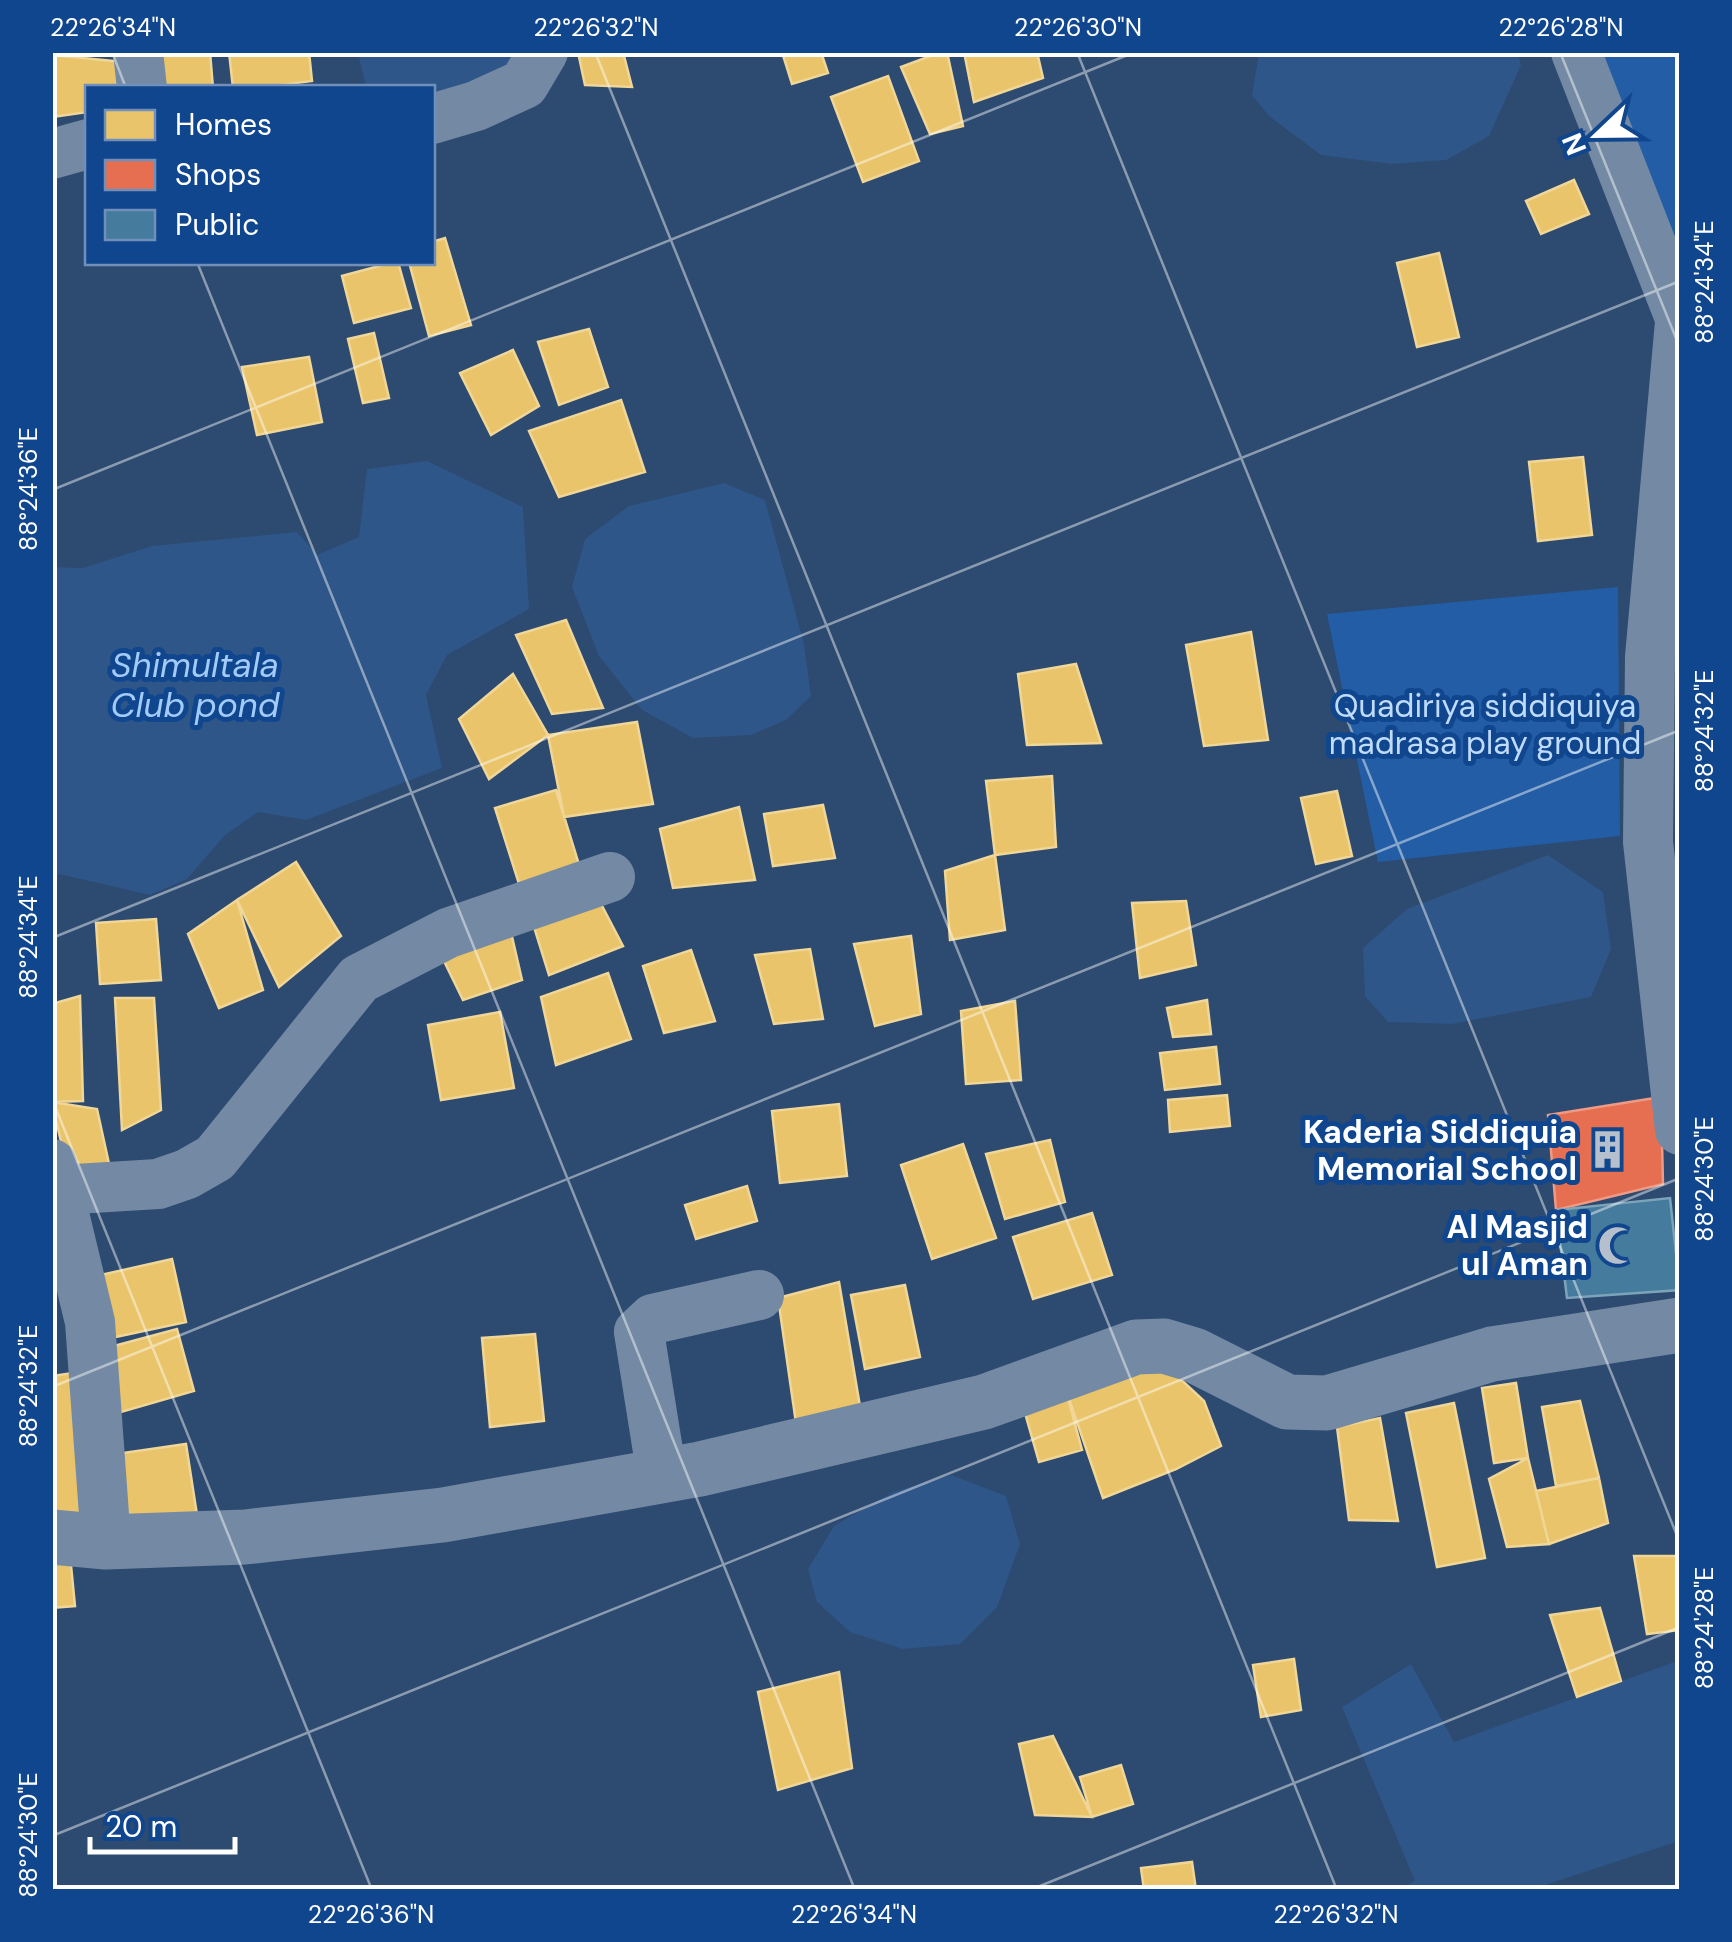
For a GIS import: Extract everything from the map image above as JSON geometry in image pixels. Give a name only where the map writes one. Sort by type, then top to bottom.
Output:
[{"type":"street","points":[[138,52],[142,85]]},
{"type":"street","points":[[435,117],[476,106],[524,84],[543,52]]},
{"type":"street","points":[[1576,52],[1680,320],[1650,657],[1648,842],[1680,1130]]},
{"type":"street","points":[[52,154],[85,145]]},
{"type":"street","points":[[106,1542],[90,1322],[56,1177],[158,1184],[187,1174],[215,1158],[359,979],[448,932],[610,877]]},
{"type":"street","points":[[662,1476],[639,1332],[652,1319],[759,1295]]},
{"type":"street","points":[[52,1538],[106,1542],[245,1537],[442,1515],[662,1476],[984,1402],[1136,1347],[1164,1346],[1194,1355],[1287,1402],[1327,1404],[1492,1354],[1680,1325]]},
{"type":"green space","points":[[1596,53],[1679,53],[1679,264]]},
{"type":"green space","name":"Quadiriya siddiquiya madrasa play ground","points":[[1618,587],[1620,836],[1378,862],[1327,614]]},
{"type":"water","points":[[541,52],[489,90],[435,92],[435,85],[366,85],[358,53]]},
{"type":"water","points":[[1259,53],[1518,53],[1521,65],[1489,136],[1446,160],[1392,164],[1321,155],[1269,116],[1252,95]]},
{"type":"water","name":"Shimultala Club pond","points":[[427,461],[523,507],[529,609],[447,655],[426,695],[442,768],[306,820],[258,812],[224,836],[187,879],[150,895],[59,874],[53,878],[53,567],[83,568],[152,546],[297,532],[317,555],[359,537],[367,469]]},
{"type":"water","points":[[724,483],[765,500],[804,644],[811,696],[786,720],[751,735],[693,738],[642,710],[599,656],[572,587],[585,539],[629,506]]},
{"type":"water","points":[[1548,855],[1603,892],[1611,949],[1591,997],[1452,1024],[1388,1022],[1365,996],[1363,948],[1407,909]]},
{"type":"water","points":[[951,1475],[1006,1496],[1020,1544],[997,1607],[960,1644],[903,1649],[850,1632],[817,1602],[808,1569],[834,1526],[893,1492]]},
{"type":"water","points":[[1677,1661],[1679,1841],[1533,1889],[1429,1889],[1420,1884],[1423,1889],[1399,1889],[1415,1881],[1342,1707],[1411,1664],[1454,1742]]},
{"type":"building: Homes","points":[[150,52],[210,52],[213,85],[153,85]]},
{"type":"building: Homes","points":[[229,52],[309,52],[312,81],[233,85]]},
{"type":"building: Homes","points":[[578,52],[623,52],[632,87],[585,85]]},
{"type":"building: Homes","points":[[782,52],[821,52],[828,73],[792,84]]},
{"type":"building: Homes","points":[[947,52],[963,126],[930,134],[901,67]]},
{"type":"building: Homes","points":[[964,52],[1037,52],[1043,78],[974,102]]},
{"type":"building: Homes","points":[[52,55],[123,62],[127,85],[85,85],[85,112],[52,117]]},
{"type":"building: Homes","points":[[888,76],[919,161],[863,182],[831,97]]},
{"type":"building: Homes","points":[[1574,180],[1589,214],[1541,234],[1526,201]]},
{"type":"building: Homes","points":[[445,238],[471,325],[429,336],[410,265],[435,265],[435,241]]},
{"type":"building: Homes","points":[[1439,253],[1459,337],[1417,347],[1397,263]]},
{"type":"building: Homes","points":[[383,265],[399,265],[411,308],[354,323],[342,276]]},
{"type":"building: Homes","points":[[589,329],[608,387],[559,405],[538,342]]},
{"type":"building: Homes","points":[[374,333],[389,398],[363,403],[348,339]]},
{"type":"building: Homes","points":[[513,350],[539,406],[491,435],[460,373]]},
{"type":"building: Homes","points":[[309,357],[322,422],[257,435],[242,367]]},
{"type":"building: Homes","points":[[621,400],[645,472],[559,497],[529,431]]},
{"type":"building: Homes","points":[[1583,457],[1592,535],[1538,541],[1529,462]]},
{"type":"building: Homes","points":[[566,620],[603,708],[552,714],[516,635]]},
{"type":"building: Homes","points":[[1251,632],[1268,740],[1204,746],[1186,645]]},
{"type":"building: Homes","points":[[1076,664],[1101,743],[1027,745],[1018,674]]},
{"type":"building: Homes","points":[[513,674],[548,735],[489,779],[459,719]]},
{"type":"building: Homes","points":[[637,722],[653,804],[564,817],[548,735]]},
{"type":"building: Homes","points":[[1052,776],[1056,847],[995,855],[986,781]]},
{"type":"building: Homes","points":[[556,790],[580,868],[520,887],[495,808]]},
{"type":"building: Homes","points":[[1337,791],[1352,856],[1316,864],[1301,798]]},
{"type":"building: Homes","points":[[823,805],[835,858],[773,866],[764,814]]},
{"type":"building: Homes","points":[[739,807],[755,880],[673,888],[660,829]]},
{"type":"building: Homes","points":[[995,855],[1005,930],[950,940],[945,871]]},
{"type":"building: Homes","points":[[296,862],[341,936],[279,987],[237,900]]},
{"type":"building: Homes","points":[[237,900],[263,990],[219,1008],[188,934]]},
{"type":"building: Homes","points":[[599,900],[623,946],[549,975],[534,927]]},
{"type":"building: Homes","points":[[1186,901],[1196,965],[1140,978],[1132,903]]},
{"type":"building: Homes","points":[[156,919],[161,980],[100,984],[96,923]]},
{"type":"building: Homes","points":[[510,928],[522,980],[463,1000],[441,955]]},
{"type":"building: Homes","points":[[911,936],[921,1014],[875,1026],[854,944]]},
{"type":"building: Homes","points":[[810,949],[823,1019],[774,1024],[755,955]]},
{"type":"building: Homes","points":[[691,950],[715,1021],[664,1033],[643,966]]},
{"type":"building: Homes","points":[[608,973],[631,1039],[556,1065],[541,997]]},
{"type":"building: Homes","points":[[80,996],[83,1101],[52,1102],[52,1004]]},
{"type":"building: Homes","points":[[115,998],[154,998],[161,1110],[122,1130]]},
{"type":"building: Homes","points":[[1207,1000],[1211,1034],[1173,1037],[1167,1008]]},
{"type":"building: Homes","points":[[1015,1001],[1021,1080],[966,1084],[961,1011]]},
{"type":"building: Homes","points":[[500,1012],[514,1088],[441,1100],[428,1025]]},
{"type":"building: Homes","points":[[1216,1047],[1220,1084],[1165,1090],[1160,1053]]},
{"type":"building: Homes","points":[[1227,1095],[1230,1126],[1170,1132],[1168,1100]]},
{"type":"building: Homes","points":[[52,1102],[97,1109],[111,1173],[69,1177]]},
{"type":"building: Homes","points":[[839,1104],[847,1176],[780,1183],[772,1111]]},
{"type":"building: Homes","points":[[1050,1140],[1065,1202],[1005,1219],[986,1154]]},
{"type":"building: Homes","points":[[963,1144],[996,1238],[932,1259],[901,1165]]},
{"type":"building: Homes","points":[[747,1186],[757,1221],[696,1239],[685,1205]]},
{"type":"building: Homes","points":[[1092,1213],[1112,1275],[1033,1299],[1013,1237]]},
{"type":"building: Homes","points":[[172,1259],[186,1322],[97,1341],[83,1279]]},
{"type":"building: Homes","points":[[839,1282],[864,1430],[797,1430],[778,1298]]},
{"type":"building: Homes","points":[[905,1285],[920,1357],[865,1369],[851,1295]]},
{"type":"building: Homes","points":[[177,1329],[194,1391],[121,1412],[103,1349]]},
{"type":"building: Homes","points":[[535,1334],[544,1421],[490,1427],[482,1338]]},
{"type":"building: Homes","points":[[1146,1347],[1204,1401],[1221,1446],[1103,1498],[1065,1387]]},
{"type":"building: Homes","points":[[80,1372],[83,1522],[52,1520],[52,1376]]},
{"type":"building: Homes","points":[[1516,1383],[1528,1458],[1494,1463],[1482,1388]]},
{"type":"building: Homes","points":[[1065,1387],[1082,1450],[1039,1462],[1021,1399]]},
{"type":"building: Homes","points":[[1580,1401],[1599,1478],[1556,1486],[1542,1407]]},
{"type":"building: Homes","points":[[1454,1403],[1485,1558],[1437,1567],[1406,1413]]},
{"type":"building: Homes","points":[[1380,1418],[1398,1521],[1349,1520],[1337,1427]]},
{"type":"building: Homes","points":[[186,1444],[197,1515],[127,1526],[116,1454]]},
{"type":"building: Homes","points":[[1528,1458],[1549,1544],[1507,1547],[1489,1479]]},
{"type":"building: Homes","points":[[1599,1478],[1608,1523],[1549,1544],[1536,1491]]},
{"type":"building: Homes","points":[[70,1555],[75,1606],[52,1608],[52,1558]]},
{"type":"building: Homes","points":[[1634,1556],[1680,1556],[1680,1630],[1647,1634]]},
{"type":"building: Homes","points":[[1600,1608],[1621,1681],[1577,1697],[1550,1615]]},
{"type":"building: Homes","points":[[1294,1659],[1301,1710],[1261,1717],[1253,1665]]},
{"type":"building: Homes","points":[[839,1672],[852,1768],[778,1790],[758,1692]]},
{"type":"building: Homes","points":[[1053,1736],[1092,1817],[1035,1815],[1019,1744]]},
{"type":"building: Homes","points":[[1121,1765],[1133,1804],[1092,1817],[1080,1777]]},
{"type":"building: Homes","points":[[1192,1862],[1196,1890],[1144,1890],[1141,1868]]},
{"type":"building: Shops","name":"Kaderia Siddiquia Memorial School","points":[[1661,1097],[1663,1184],[1556,1210],[1548,1115]]},
{"type":"building: Public","name":"Al Masjid ul Aman","points":[[1670,1198],[1680,1290],[1567,1298],[1556,1210]]},
{"type":"place","name":"Kaderia Siddiquia Memorial School","points":[[1607,1150]]},
{"type":"place","name":"Al Masjid ul Aman","points":[[1618,1245]]}]
